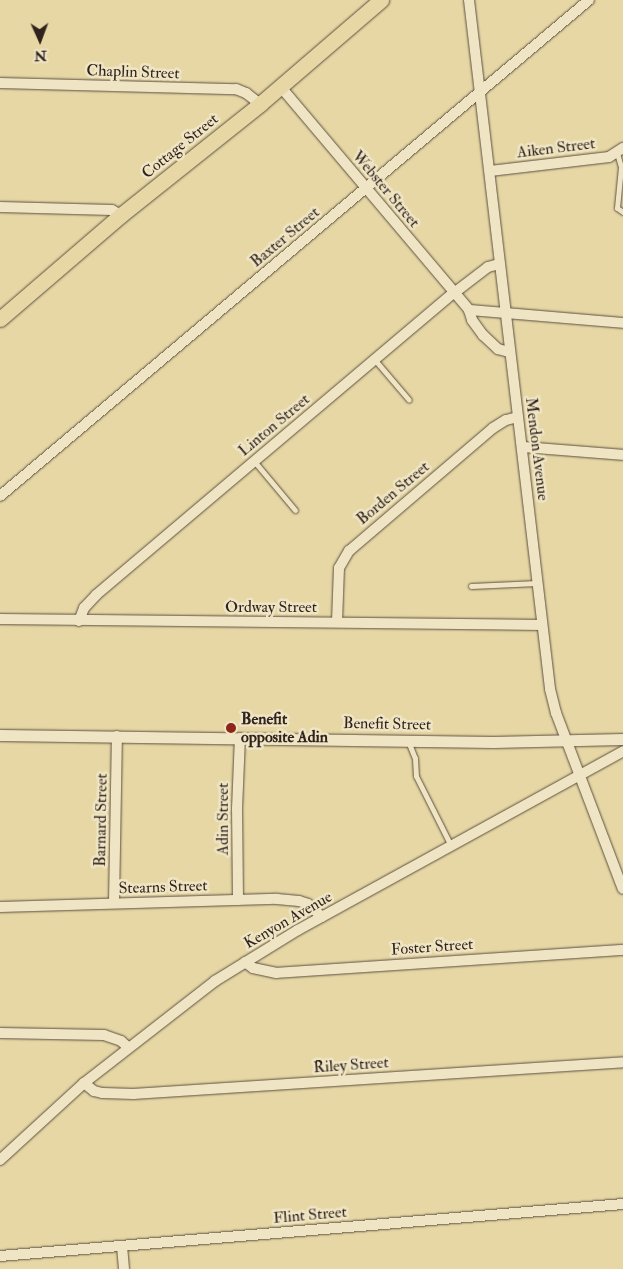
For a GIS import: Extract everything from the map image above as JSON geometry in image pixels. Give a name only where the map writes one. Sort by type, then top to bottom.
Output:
[{"type":"main road","name":"Cottage Street","points":[[0,319],[121,215],[260,104],[381,0]]},
{"type":"street","name":"Mendon Avenue","points":[[469,0],[490,171],[509,352],[552,702],[620,871],[623,889]]},
{"type":"street","name":"Baxter Street","points":[[0,496],[589,0]]},
{"type":"street","name":"Chaplin Street","points":[[0,83],[236,89],[246,93],[260,104]]},
{"type":"street","name":"Webster Street","points":[[280,86],[469,310],[472,320],[483,335],[498,348],[509,352]]},
{"type":"street","name":"Aiken Street","points":[[490,171],[610,156],[620,150]]},
{"type":"street","points":[[0,207],[112,210],[121,215]]},
{"type":"street","name":"Linton Street","points":[[79,621],[84,608],[96,594],[454,293],[488,267],[499,264]]},
{"type":"street","points":[[469,310],[623,323]]},
{"type":"street","name":"Borden Street","points":[[337,622],[339,568],[349,551],[493,428],[506,420],[518,416]]},
{"type":"street","points":[[522,447],[623,455]]},
{"type":"street","name":"Ordway Street","points":[[0,619],[542,625]]},
{"type":"street","name":"Benefit Street","points":[[0,735],[408,740],[567,741],[623,739]]},
{"type":"street","name":"Barnard Street","points":[[114,903],[117,736]]},
{"type":"street","name":"Adin Street","points":[[238,900],[237,809],[240,738]]},
{"type":"street","name":"Kenyon Avenue","points":[[0,1160],[84,1083],[128,1047],[216,981],[322,917],[623,751]]},
{"type":"street","name":"Stearns Street","points":[[0,907],[277,899],[299,901],[314,909],[322,917]]},
{"type":"street","name":"Foster Street","points":[[245,962],[253,968],[276,973],[623,950]]},
{"type":"street","points":[[0,1033],[104,1035],[121,1040],[128,1047]]},
{"type":"street","name":"Riley Street","points":[[84,1083],[103,1094],[126,1094],[623,1062]]},
{"type":"street","name":"Flint Street","points":[[0,1256],[623,1204]]},
{"type":"street","points":[[122,1246],[124,1269]]},
{"type":"lane","points":[[620,150],[621,168],[617,208],[623,212]]},
{"type":"lane","points":[[375,360],[409,400]]},
{"type":"lane","points":[[254,461],[294,510]]},
{"type":"lane","points":[[471,586],[537,583]]},
{"type":"lane","points":[[408,740],[415,758],[416,776],[451,847]]},
{"type":"place","name":"Benefit opposite Adin","points":[[231,728]]}]
